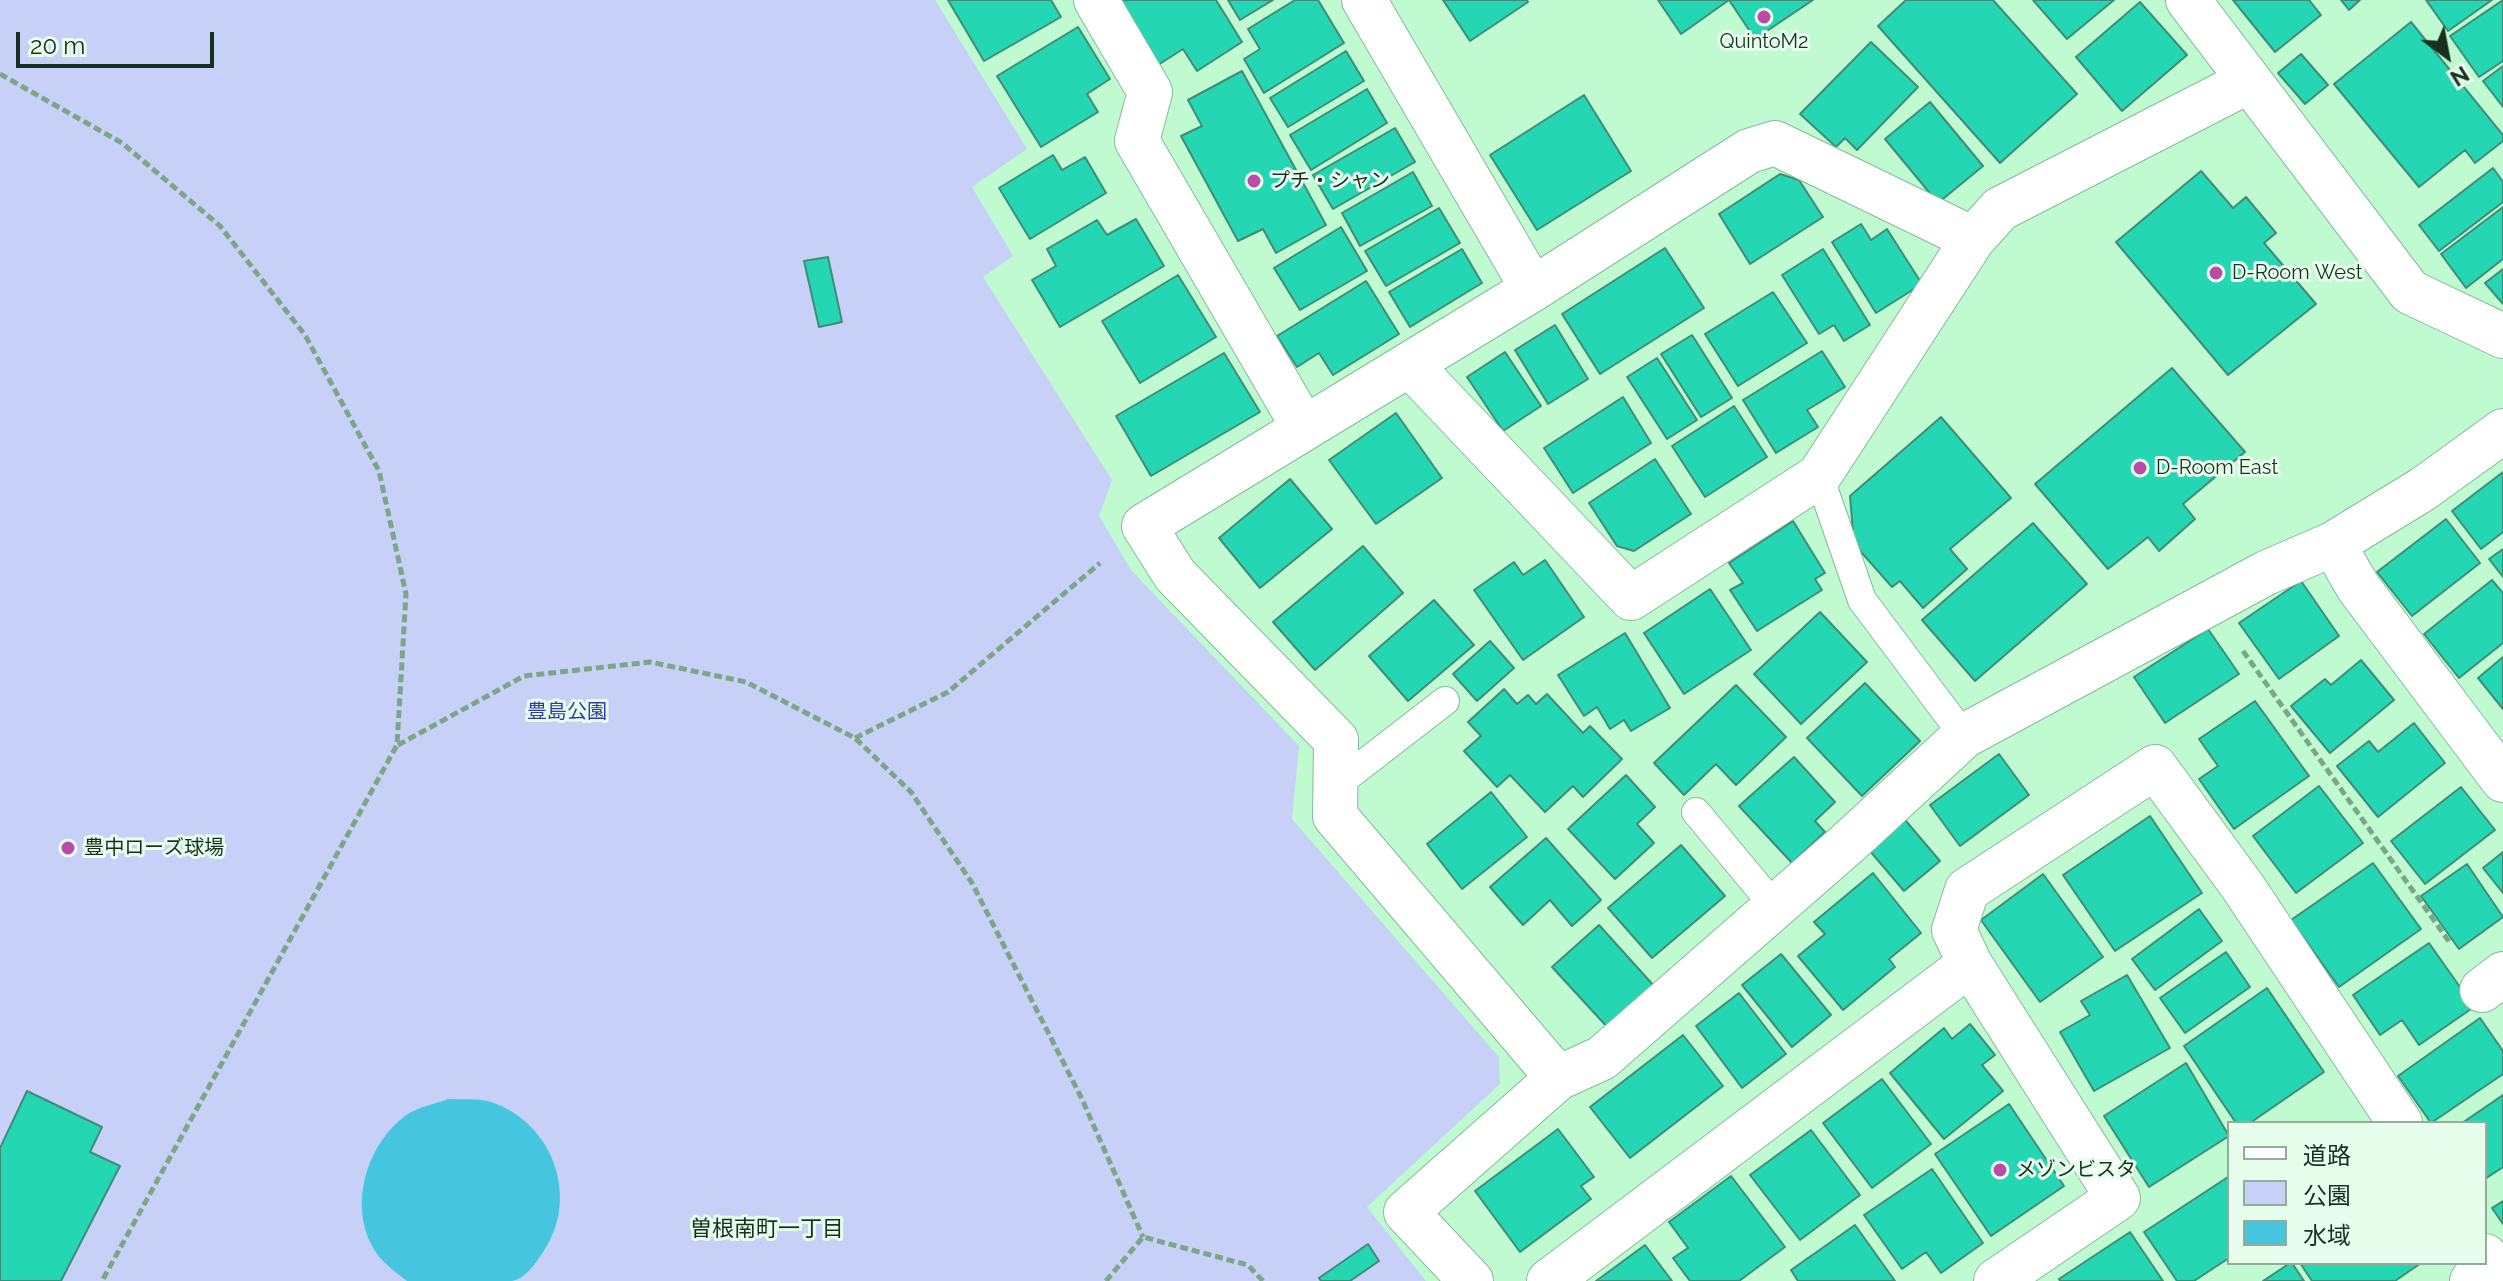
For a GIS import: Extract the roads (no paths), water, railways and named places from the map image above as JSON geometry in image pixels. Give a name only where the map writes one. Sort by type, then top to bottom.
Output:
[{"type":"street","points":[[1096,0],[1150,92],[1137,141],[1304,428]]},
{"type":"street","points":[[1364,0],[1533,289]]},
{"type":"street","points":[[2188,0],[2410,292],[2503,336]]},
{"type":"street","points":[[1410,365],[1631,598],[1819,476],[1973,239],[2000,209],[2249,81]]},
{"type":"street","points":[[1558,1078],[1335,816],[1336,740],[1175,575],[1144,526],[1533,289],[1749,151],[1775,143],[1973,239]]},
{"type":"street","points":[[1471,1281],[1406,1212],[1558,1078],[1602,1058],[1964,736],[2266,573],[2333,544],[2423,489],[2503,431]]},
{"type":"street","points":[[2333,544],[2358,587],[2503,780]]},
{"type":"street","points":[[1996,1281],[2118,1198],[1970,964],[1954,930],[1967,890],[2155,767],[2243,887],[2399,1121]]},
{"type":"street","points":[[1549,1281],[1970,964]]},
{"type":"street","points":[[2472,1281],[2492,1267],[2487,1259]]},
{"type":"lane","points":[[1819,476],[1862,600],[1964,736]]},
{"type":"lane","points":[[1335,786],[1445,701]]},
{"type":"lane","points":[[1696,812],[1775,907]]},
{"type":"water","points":[[448,1099],[491,1102],[513,1112],[531,1127],[545,1145],[554,1165],[559,1187],[559,1209],[554,1231],[533,1266],[526,1274],[512,1281],[407,1281],[383,1261],[371,1244],[364,1224],[362,1204],[370,1163],[380,1144],[392,1127],[408,1114]]},
{"type":"place","name":"QuintoM2","points":[[1764,17]]},
{"type":"place","name":"プチ・シャン","points":[[1254,181]]},
{"type":"place","name":"D-Room West","points":[[2216,273]]},
{"type":"place","name":"D-Room East","points":[[2140,468]]},
{"type":"place","name":"豊中ローズ球場","points":[[68,848]]},
{"type":"place","name":"メゾンビスタ","points":[[2000,1170]]},
{"type":"district","name":"曽根南町一丁目","points":[[767,1229]]},
{"type":"park label","name":"豊島公園","points":[[567,712]]}]
